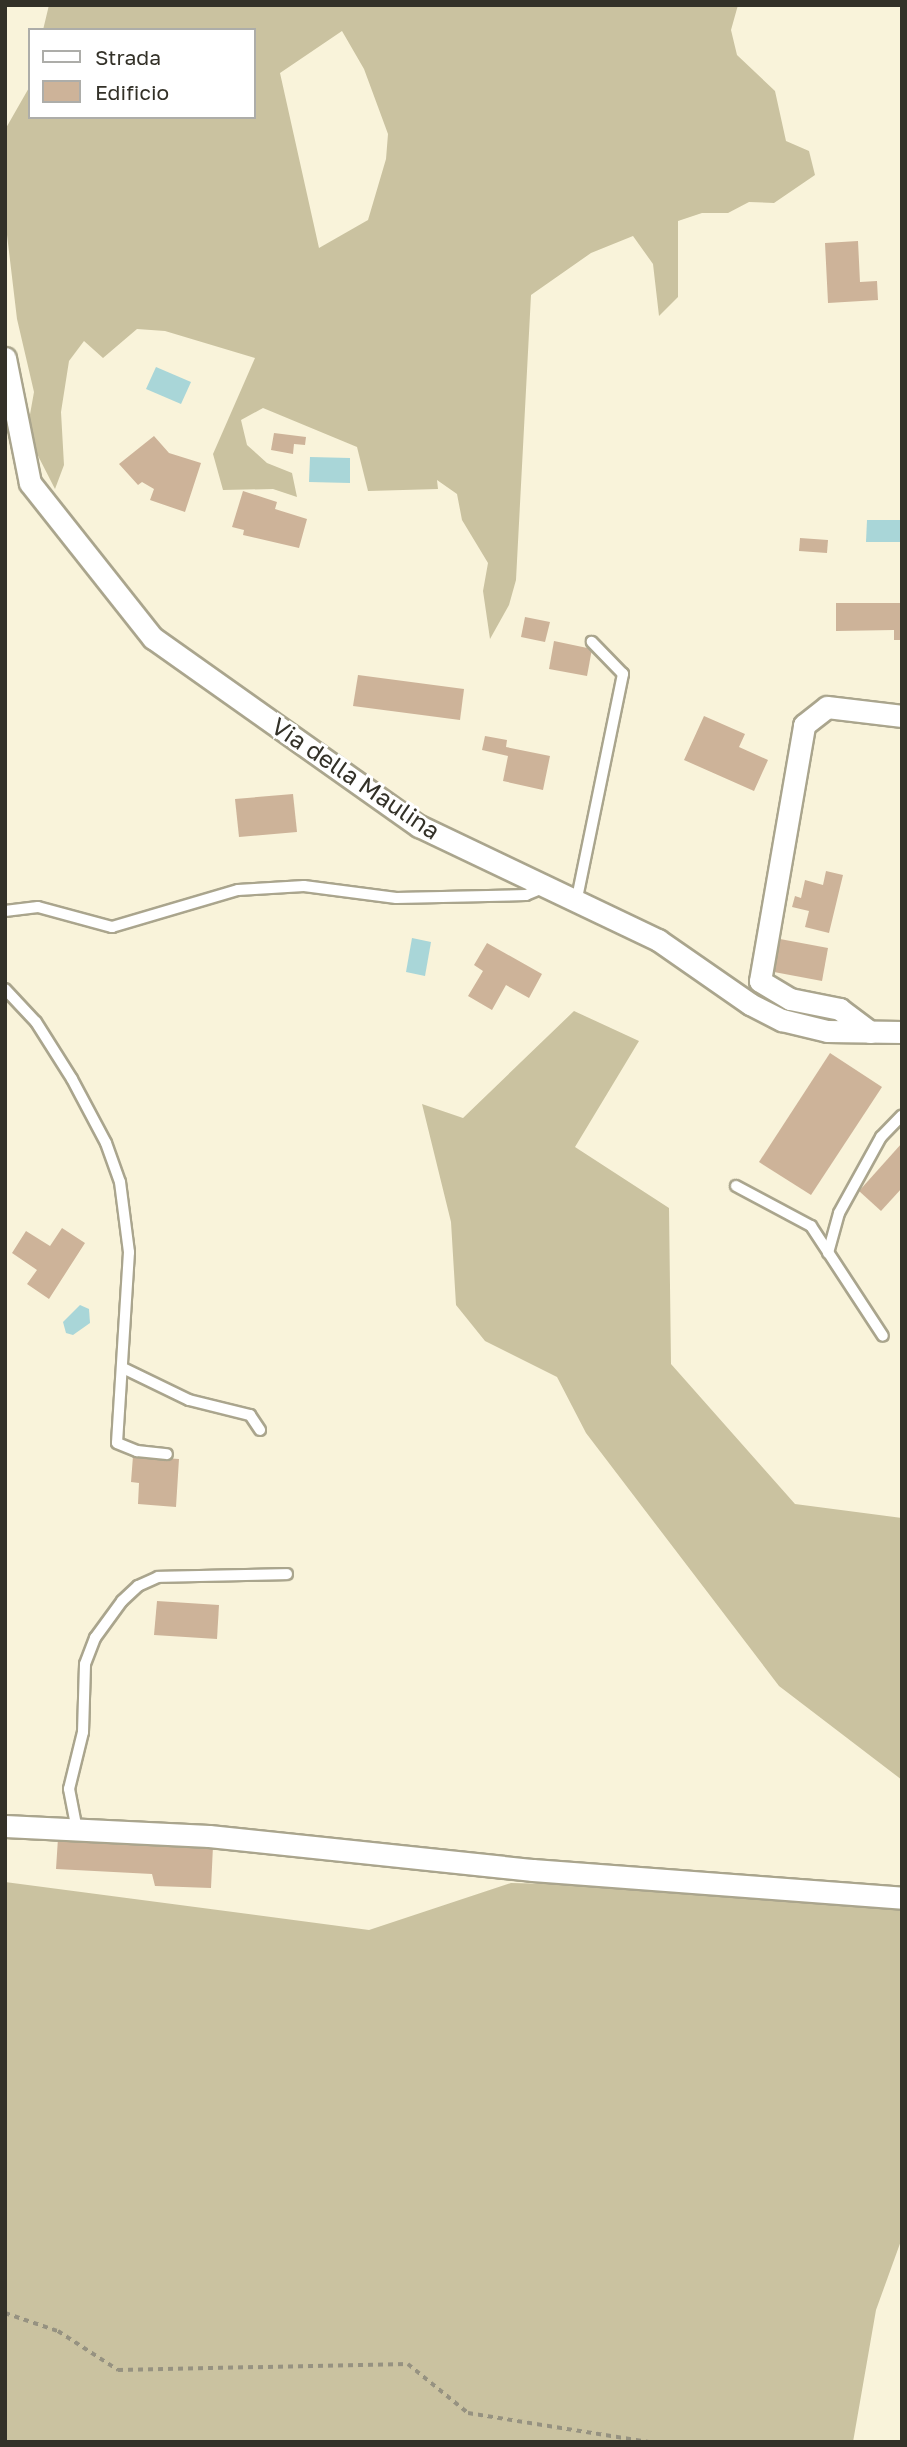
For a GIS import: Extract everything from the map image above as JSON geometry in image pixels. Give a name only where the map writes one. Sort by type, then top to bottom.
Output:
[{"type":"street","name":"Via della Maulina","points":[[5,358],[30,483],[153,638],[419,826],[545,887],[577,898],[657,940],[750,1004],[782,1020],[827,1031],[902,1032]]},
{"type":"street","points":[[870,1032],[840,1009],[790,999],[760,981],[804,725],[827,707],[902,716]]},
{"type":"street","points":[[5,1826],[209,1836],[533,1870],[902,1898]]},
{"type":"lane","points":[[577,898],[623,674],[592,642]]},
{"type":"lane","points":[[5,911],[38,906],[112,927],[238,890],[304,886],[396,898],[526,895],[545,887]]},
{"type":"lane","points":[[5,989],[36,1022],[72,1079],[120,1182],[129,1252],[125,1369],[117,1443],[137,1451],[167,1454]]},
{"type":"lane","points":[[828,1253],[839,1213],[881,1137],[902,1115]]},
{"type":"lane","points":[[736,1186],[811,1226],[883,1336]]},
{"type":"lane","points":[[125,1369],[189,1400],[250,1415],[260,1430]]},
{"type":"lane","points":[[78,1830],[69,1789],[83,1731],[85,1664],[95,1638],[122,1601],[138,1586],[158,1577],[287,1574]]},
{"type":"path","points":[[5,2313],[58,2330],[118,2370],[408,2364],[468,2413],[649,2442]]},
{"type":"shaded area","points":[[49,5],[738,5],[731,30],[737,55],[775,91],[786,141],[809,151],[815,175],[774,203],[749,202],[728,213],[702,213],[678,221],[678,297],[659,316],[653,264],[633,236],[591,253],[531,295],[516,580],[509,605],[490,639],[483,591],[488,563],[462,520],[457,494],[437,480],[438,489],[368,491],[357,447],[263,408],[241,420],[247,445],[267,463],[292,473],[297,497],[273,489],[223,490],[213,454],[255,358],[165,331],[137,329],[103,358],[84,341],[69,361],[61,412],[64,465],[55,489],[33,446],[29,420],[34,392],[17,319],[5,218],[6,128],[28,90],[28,119],[256,119],[256,28],[43,28]],"holes":[[[342,31],[364,69],[388,134],[386,159],[368,220],[319,248],[280,73]]]},
{"type":"shaded area","points":[[574,1011],[639,1041],[575,1147],[669,1208],[671,1364],[795,1504],[902,1518],[902,1780],[779,1686],[586,1433],[557,1377],[485,1341],[456,1305],[451,1222],[422,1104],[463,1118]]},
{"type":"shaded area","points":[[5,1882],[369,1930],[511,1883],[902,1892],[902,2238],[876,2310],[853,2442],[5,2442]]},
{"type":"water","points":[[156,367],[191,382],[181,404],[146,389]]},
{"type":"water","points":[[310,457],[350,458],[350,483],[309,482]]},
{"type":"water","points":[[867,520],[902,520],[902,542],[866,542]]},
{"type":"water","points":[[412,938],[431,942],[425,976],[406,972]]},
{"type":"water","points":[[80,1305],[89,1309],[90,1323],[73,1335],[66,1333],[63,1322]]},
{"type":"building","points":[[858,241],[860,282],[877,281],[878,300],[828,303],[825,243]]},
{"type":"building","points":[[274,433],[306,437],[305,445],[294,444],[293,454],[271,450]]},
{"type":"building","points":[[154,436],[169,453],[201,463],[185,512],[150,500],[154,489],[142,482],[138,485],[119,464]]},
{"type":"building","points":[[243,491],[277,502],[275,509],[307,519],[299,548],[243,535],[244,530],[232,527]]},
{"type":"building","points":[[800,538],[828,540],[827,553],[799,551]]},
{"type":"building","points":[[836,603],[902,603],[902,640],[894,640],[894,630],[836,631]]},
{"type":"building","points":[[525,617],[550,622],[545,642],[521,637]]},
{"type":"building","points":[[554,641],[592,649],[587,676],[549,669]]},
{"type":"building","points":[[358,675],[464,689],[460,720],[353,706]]},
{"type":"building","points":[[704,716],[745,734],[739,747],[768,760],[754,791],[684,760]]},
{"type":"building","points":[[485,736],[507,740],[506,747],[550,756],[543,790],[503,781],[508,756],[482,750]]},
{"type":"building","points":[[293,794],[297,832],[239,837],[235,799]]},
{"type":"building","points":[[826,871],[843,875],[829,933],[805,927],[809,911],[792,907],[795,896],[801,898],[805,880],[823,885]]},
{"type":"building","points":[[780,939],[828,948],[822,981],[774,972]]},
{"type":"building","points":[[487,943],[542,974],[529,998],[506,985],[492,1010],[468,996],[483,971],[474,965]]},
{"type":"building","points":[[830,1053],[882,1087],[811,1195],[759,1162]]},
{"type":"building","points":[[902,1143],[902,1188],[881,1211],[859,1191]]},
{"type":"building","points":[[62,1228],[85,1243],[49,1299],[27,1284],[37,1270],[12,1253],[26,1231],[50,1246]]},
{"type":"building","points":[[133,1456],[179,1459],[176,1507],[138,1504],[139,1483],[131,1482]]},
{"type":"building","points":[[157,1601],[219,1605],[217,1639],[154,1635]]},
{"type":"building","points":[[58,1838],[213,1846],[211,1888],[155,1886],[152,1874],[56,1869]]}]
